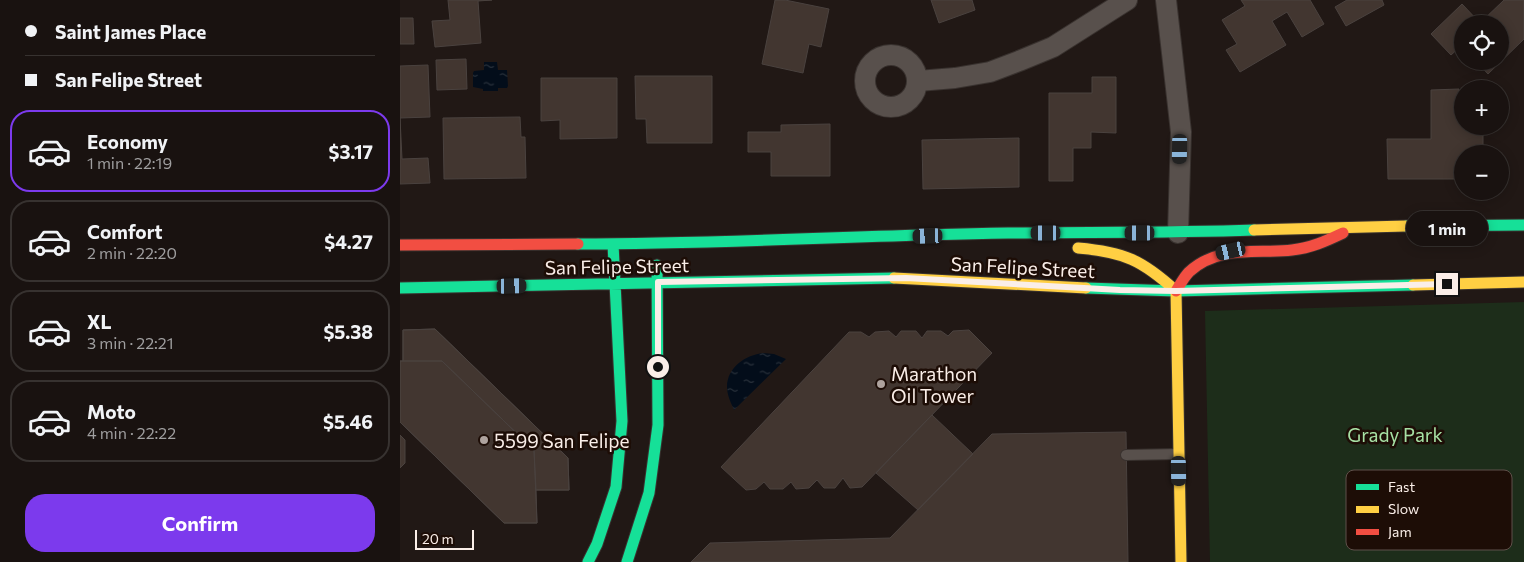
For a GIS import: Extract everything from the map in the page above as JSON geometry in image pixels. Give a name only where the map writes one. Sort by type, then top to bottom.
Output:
[{"type":"main road","name":"San Felipe Street","points":[[400,245],[656,244],[1008,233],[1178,233],[1355,226],[1524,225]]},
{"type":"main road","points":[[1180,562],[1176,291],[1188,273],[1201,262],[1214,255],[1231,251],[1306,248],[1323,244],[1355,226]]},
{"type":"main road","points":[[1008,233],[1040,243]]},
{"type":"main road","points":[[588,562],[597,544],[616,487],[622,421],[613,244]]},
{"type":"main road","points":[[627,562],[649,493],[658,425],[658,282],[656,244]]},
{"type":"main road","points":[[1064,247],[1098,249],[1120,253],[1138,260],[1159,274],[1176,291]]},
{"type":"main road","name":"San Felipe Street","points":[[400,288],[906,278],[1120,290],[1176,291],[1524,282]]},
{"type":"street","points":[[918,81],[955,78],[990,72],[1019,61],[1053,47],[1127,0]]},
{"type":"street","points":[[1166,0],[1181,132],[1178,233]]},
{"type":"lane","points":[[1126,455],[1179,454]]},
{"type":"green space","name":"Grady Park","points":[[1524,302],[1524,562],[1210,562],[1205,311]]},
{"type":"water","points":[[484,62],[497,62],[498,70],[507,70],[507,88],[498,88],[498,91],[483,91],[483,89],[473,87],[473,73],[474,71],[484,70]]},
{"type":"water","points":[[763,353],[774,354],[786,359],[734,410],[727,390],[730,374],[744,359]]},
{"type":"building","points":[[448,0],[492,0],[478,1],[481,43],[435,47],[432,21],[450,20]]},
{"type":"building","points":[[775,0],[785,0],[829,9],[821,47],[809,44],[803,73],[762,64]]},
{"type":"building","points":[[931,0],[972,0],[975,10],[939,23]]},
{"type":"building","points":[[1241,0],[1310,0],[1324,24],[1302,37],[1287,12],[1272,21],[1286,45],[1240,72],[1226,50],[1237,44],[1222,20],[1245,6]]},
{"type":"building","points":[[1347,0],[1382,0],[1384,5],[1346,26],[1335,7]]},
{"type":"building","points":[[1504,0],[1524,0],[1524,39],[1509,54],[1509,15],[1488,15]]},
{"type":"building","points":[[1462,4],[1472,15],[1454,15],[1454,52],[1451,55],[1431,34]]},
{"type":"building","points":[[400,18],[413,18],[414,44],[400,44]]},
{"type":"building","points":[[466,59],[467,89],[437,90],[436,60]]},
{"type":"building","points":[[428,65],[430,117],[400,118],[400,66]]},
{"type":"building","points":[[635,76],[712,76],[712,143],[647,143],[646,119],[636,119]]},
{"type":"building","points":[[1092,77],[1116,77],[1116,133],[1091,132],[1091,148],[1073,148],[1073,181],[1049,181],[1049,93],[1092,93]]},
{"type":"building","points":[[541,78],[617,78],[617,138],[560,139],[560,120],[541,121]]},
{"type":"building","points":[[1454,89],[1454,135],[1483,135],[1483,145],[1454,145],[1454,179],[1388,179],[1387,139],[1431,139],[1431,90]]},
{"type":"building","points":[[520,117],[521,137],[525,137],[526,178],[444,179],[443,118]]},
{"type":"building","points":[[400,118],[402,159],[428,158],[430,183],[400,184]]},
{"type":"building","points":[[830,124],[830,176],[771,176],[771,152],[748,152],[748,132],[781,132],[781,125]]},
{"type":"building","points":[[1019,138],[1019,187],[923,189],[922,140]]},
{"type":"building","name":"5599 San Felipe","points":[[435,329],[568,458],[569,490],[536,490],[537,523],[504,523],[400,422],[400,361],[403,361],[403,330]]},
{"type":"building","points":[[435,329],[568,458],[569,490],[536,490],[534,450],[442,361],[403,361],[403,330]]},
{"type":"building","name":"Marathon Oil Tower","points":[[969,330],[992,353],[862,487],[850,488],[843,478],[835,488],[824,488],[817,480],[809,488],[796,489],[791,482],[783,489],[770,489],[764,482],[756,489],[746,490],[721,467],[849,332],[861,332],[869,337],[875,332],[889,331],[896,337],[901,331],[916,331],[922,338],[927,331],[941,331],[948,336],[953,331]]},
{"type":"building","name":"5599 San Felipe","points":[[400,361],[442,361],[534,450],[537,523],[504,523],[400,422]]},
{"type":"building","points":[[932,415],[973,454],[918,510],[876,473]]},
{"type":"building","points":[[1126,432],[1128,562],[691,562],[710,543],[890,538],[992,434]]},
{"type":"building","points":[[400,435],[405,440],[405,463],[400,468]]},
{"type":"traffic: fast","points":[[1406,226],[1524,225]]},
{"type":"traffic: fast","points":[[578,244],[686,243],[954,234],[1254,230]]},
{"type":"traffic: fast","points":[[588,562],[597,544],[616,487],[622,421],[613,244]]},
{"type":"traffic: fast","points":[[627,562],[649,493],[658,425],[657,265]]},
{"type":"traffic: fast","points":[[400,288],[894,278]]},
{"type":"traffic: fast","points":[[1086,288],[1176,291],[1413,285]]},
{"type":"traffic: slow","points":[[1254,230],[1406,226]]},
{"type":"traffic: slow","points":[[1078,248],[1108,252],[1132,259],[1153,272],[1176,291]]},
{"type":"traffic: slow","points":[[894,278],[1086,288]]},
{"type":"traffic: slow","points":[[1413,285],[1524,282]]},
{"type":"traffic: slow","points":[[1176,291],[1181,562]]},
{"type":"traffic: jam","points":[[1176,291],[1189,272],[1200,263],[1212,258],[1238,252],[1306,248],[1343,233]]},
{"type":"traffic: jam","points":[[400,245],[578,244]]},
{"type":"place","name":"Marathon Oil Tower","points":[[881,384]]},
{"type":"place","name":"5599 San Felipe","points":[[484,440]]},
{"type":"route","points":[[658,367],[658,282],[906,278],[1120,290],[1176,291],[1447,284]]}]
